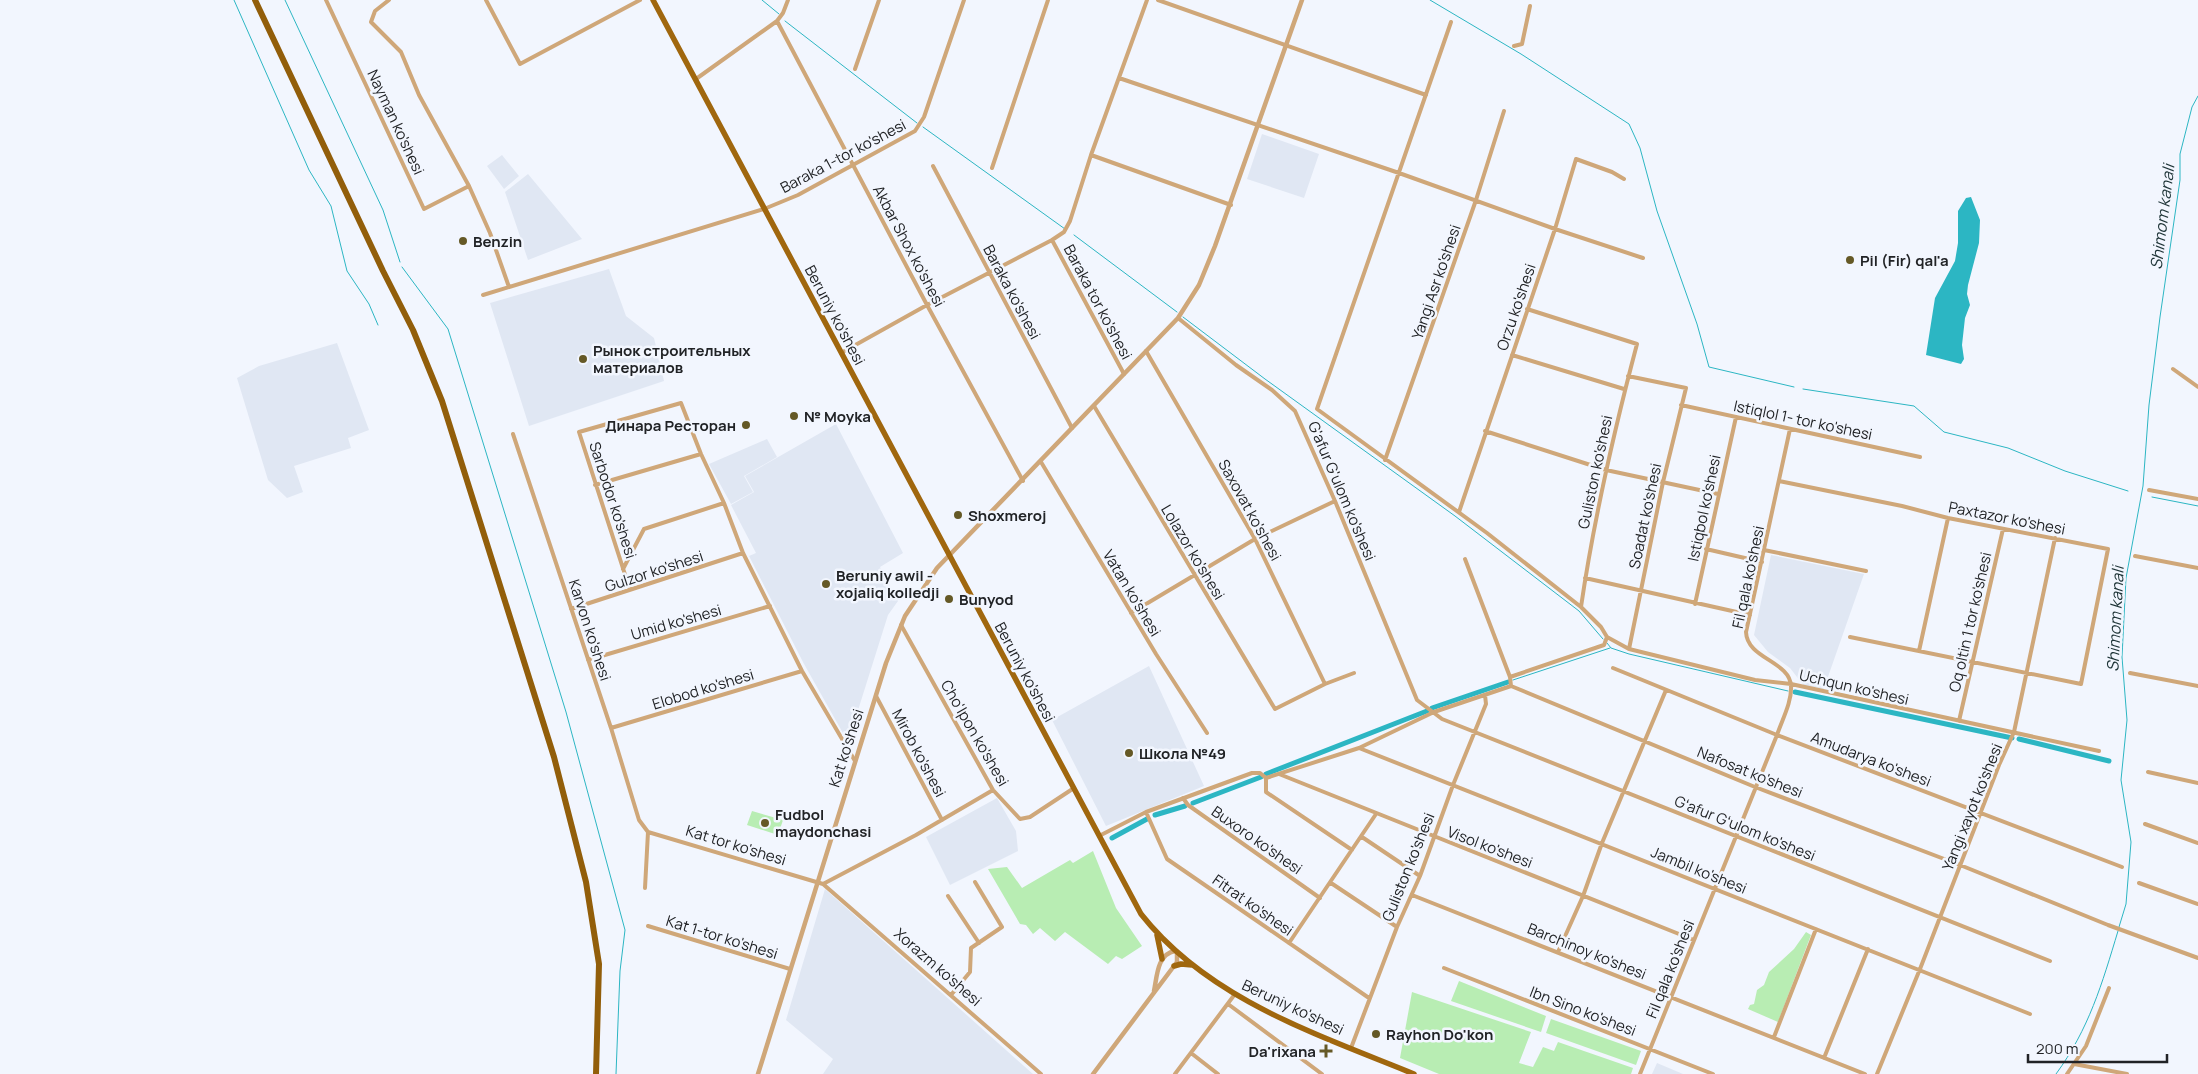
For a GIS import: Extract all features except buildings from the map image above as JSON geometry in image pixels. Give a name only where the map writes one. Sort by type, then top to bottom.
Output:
[{"type":"highway","points":[[255,0],[383,271],[413,330],[442,401],[554,757],[586,882],[599,964],[596,1074]]},
{"type":"main road","name":"Beruniy ko'shesi","points":[[653,0],[948,556],[1141,914],[1156,933],[1176,952],[1234,994],[1281,1018],[1399,1071],[1414,1074]]},
{"type":"main road","points":[[1156,933],[1162,959]]},
{"type":"main road","points":[[1174,966],[1181,964],[1193,965]]},
{"type":"street","name":"Nayman ko'shesi","points":[[326,0],[424,208],[469,186]]},
{"type":"street","points":[[389,0],[375,11],[371,22],[401,52],[419,95],[469,186],[490,233],[509,287]]},
{"type":"street","points":[[486,0],[520,64],[640,0]]},
{"type":"street","points":[[696,79],[777,21],[783,13],[788,0]]},
{"type":"street","points":[[855,69],[879,0]]},
{"type":"street","name":"Baraka 1-tor ko'shesi","points":[[483,296],[764,209],[798,195],[915,131],[924,117],[964,0]]},
{"type":"street","points":[[992,168],[1048,0]]},
{"type":"street","points":[[841,352],[1064,232],[1070,221],[1091,155],[1147,0]]},
{"type":"street","points":[[1158,0],[1426,94]]},
{"type":"street","name":"Kat ko'shesi","points":[[758,1074],[855,761],[901,624],[918,594],[948,556],[1042,462],[1072,428],[1178,318],[1199,285],[1231,205],[1302,0]]},
{"type":"street","points":[[1514,46],[1522,44],[1530,6]]},
{"type":"street","name":"Akbar Shox ko'shesi","points":[[777,21],[927,305],[1023,481]]},
{"type":"street","points":[[1451,22],[1317,409],[1459,512],[1581,607],[1601,627],[1607,637],[1604,645],[1510,677]]},
{"type":"street","points":[[1119,78],[1643,258]]},
{"type":"street","name":"Yangi Asr ko'shesi","points":[[1385,460],[1476,200],[1504,111]]},
{"type":"street","points":[[1091,155],[1231,205]]},
{"type":"street","name":"Orzu ko'shesi","points":[[1459,512],[1555,229],[1576,159],[1612,172],[1624,179]]},
{"type":"street","name":"Baraka ko'shesi","points":[[933,166],[988,273],[1072,428]]},
{"type":"street","name":"Baraka tor ko'shesi","points":[[1052,240],[1124,374]]},
{"type":"street","name":"Guliston ko'shesi","points":[[1527,309],[1637,344],[1624,389],[1606,470],[1581,607]]},
{"type":"street","name":"G'afur G'ulom ko'shesi","points":[[1178,318],[1236,365],[1272,390],[1296,411],[1417,700],[1434,712]]},
{"type":"street","name":"Saxovat ko'shesi","points":[[1146,351],[1255,539],[1325,684]]},
{"type":"street","points":[[1512,355],[1624,389]]},
{"type":"street","points":[[2173,369],[2198,387]]},
{"type":"street","name":"Soadat ko'shesi","points":[[1628,376],[1686,388],[1663,482],[1629,649]]},
{"type":"street","name":"Sarbodor ko'shesi","points":[[630,590],[579,432],[681,403],[700,454]]},
{"type":"street","name":"Istiqlol 1- tor ko'shesi","points":[[1681,405],[1920,457]]},
{"type":"street","name":"Lolazor ko'shesi","points":[[1094,406],[1274,709],[1325,684]]},
{"type":"street","name":"Istiqbol ko'shesi","points":[[1695,604],[1736,417]]},
{"type":"street","name":"Fil qala ko'shesi","points":[[1640,1074],[1777,735],[1791,694],[1791,684],[1785,673],[1752,648],[1748,642],[1746,632],[1790,429]]},
{"type":"street","points":[[1485,431],[1606,470],[1718,494]]},
{"type":"street","name":"Karvon ko'shesi","points":[[513,434],[611,728],[639,820],[648,832]]},
{"type":"street","points":[[595,485],[700,454],[724,502],[743,553],[802,671],[855,761]]},
{"type":"street","name":"Vatan ko'shesi","points":[[1042,462],[1131,613],[1207,733]]},
{"type":"street","name":"Paxtazor ko'shesi","points":[[1779,480],[1902,506],[1948,518],[2108,549],[2081,684],[2027,674]]},
{"type":"street","points":[[2149,490],[2198,499]]},
{"type":"street","points":[[1131,613],[1193,574],[1255,539],[1335,501]]},
{"type":"street","points":[[623,569],[644,529],[724,502]]},
{"type":"street","points":[[1918,651],[1948,518]]},
{"type":"street","name":"Oq oltin 1 tor ko'shesi","points":[[1959,721],[2003,529]]},
{"type":"street","name":"Yangi xayot ko'shesi","points":[[1877,1074],[2014,732],[2054,538]]},
{"type":"street","points":[[1706,549],[1762,562]]},
{"type":"street","points":[[1764,550],[1866,571]]},
{"type":"street","name":"Gulzor ko'shesi","points":[[571,609],[743,553]]},
{"type":"street","points":[[2135,556],[2198,568]]},
{"type":"street","points":[[1266,778],[1359,748],[1434,712],[1511,686],[1510,677],[1465,559]]},
{"type":"street","points":[[1585,578],[1750,615]]},
{"type":"street","name":"Umid ko'shesi","points":[[588,660],[770,606]]},
{"type":"street","name":"Cho'lpon ko'shesi","points":[[901,624],[993,790],[1020,819],[1030,817],[1074,788]]},
{"type":"street","name":"Uchqun ko'shesi","points":[[1607,637],[1629,649],[1755,680],[1791,684],[2099,751]]},
{"type":"street","points":[[1850,637],[2027,674]]},
{"type":"street","name":"Amudarya ko'shesi","points":[[1613,668],[1777,735],[2122,867]]},
{"type":"street","name":"Elobod ko'shesi","points":[[611,728],[802,671]]},
{"type":"street","points":[[1325,684],[1354,673]]},
{"type":"street","points":[[2130,673],[2198,686]]},
{"type":"street","name":"Nafosat ko'shesi","points":[[1511,686],[1755,787],[1960,865],[2126,932],[2198,958]]},
{"type":"street","points":[[1558,952],[1583,896],[1602,843],[1646,742],[1666,690]]},
{"type":"street","name":"Guliston ko'shesi","points":[[1351,1048],[1369,998],[1397,927],[1420,876],[1433,837],[1486,704],[1485,695]]},
{"type":"street","name":"Mirob ko'shesi","points":[[876,696],[942,820]]},
{"type":"street","name":"Gʻafur Gʻulom ko'shesi","points":[[1434,712],[1442,719],[1474,733],[2050,961]]},
{"type":"street","name":"Jambil ko'shesi","points":[[1359,748],[2030,1014]]},
{"type":"street","points":[[2148,772],[2198,783]]},
{"type":"street","points":[[1099,836],[1146,812],[1252,774],[1260,773],[1266,778]]},
{"type":"street","name":"Visol ko'shesi","points":[[1279,774],[1694,940]]},
{"type":"street","points":[[1266,778],[1266,792],[1352,850]]},
{"type":"street","points":[[823,884],[942,820],[993,790]]},
{"type":"street","name":"Buxoro ko'shesi","points":[[1184,798],[1188,805],[1320,898]]},
{"type":"street","name":"Fitrat ko'shesi","points":[[1146,812],[1168,859],[1369,998]]},
{"type":"street","points":[[1290,944],[1376,814]]},
{"type":"street","points":[[2145,824],[2198,843]]},
{"type":"street","points":[[645,888],[648,832]]},
{"type":"street","name":"Kat tor ko'shesi","points":[[648,832],[817,882]]},
{"type":"street","points":[[1362,837],[1420,876]]},
{"type":"street","name":"Xorazm ko'shesi","points":[[817,882],[823,884],[1041,1074]]},
{"type":"street","points":[[951,995],[970,972],[971,948],[1002,927],[975,882]]},
{"type":"street","points":[[1331,883],[1397,927]]},
{"type":"street","points":[[2139,883],[2198,904]]},
{"type":"street","name":"Barchinoy ko'shesi","points":[[1412,894],[1865,1074]]},
{"type":"street","points":[[948,896],[979,943]]},
{"type":"street","name":"Kat 1-tor ko'shesi","points":[[648,926],[790,969]]},
{"type":"street","points":[[1774,1037],[1816,929]]},
{"type":"street","points":[[1824,1058],[1868,950]]},
{"type":"street","points":[[1093,1074],[1147,1005],[1177,962],[1176,952],[1166,954],[1162,959],[1154,993]]},
{"type":"street","name":"Ibn Sino ko'shesi","points":[[1444,968],[1713,1074]]},
{"type":"street","points":[[2068,1074],[2086,1046],[2109,988]]},
{"type":"street","points":[[1174,1074],[1234,994]]},
{"type":"street","points":[[1228,1004],[1322,1074]]},
{"type":"street","points":[[1191,1053],[1218,1074]]},
{"type":"street","points":[[2074,1064],[2127,1074]]},
{"type":"shaded area","points":[[1262,134],[1319,154],[1304,198],[1247,179]]},
{"type":"shaded area","points":[[502,155],[519,176],[504,189],[487,166]]},
{"type":"shaded area","points":[[528,174],[582,239],[528,260],[505,192]]},
{"type":"shaded area","name":"Рынок строительных материалов","points":[[609,269],[626,316],[654,338],[664,381],[529,426],[490,303]]},
{"type":"shaded area","points":[[337,343],[369,430],[348,438],[351,448],[294,466],[303,492],[287,498],[268,480],[237,378],[259,366]]},
{"type":"shaded area","name":"Beruniy awil - xojaliq kolledji","points":[[836,424],[903,553],[880,567],[898,601],[888,615],[848,742],[804,664],[749,556],[756,553],[731,505],[754,492],[745,476]]},
{"type":"shaded area","points":[[767,439],[777,457],[744,476],[753,492],[731,504],[709,464]]},
{"type":"shaded area","points":[[1771,555],[1864,574],[1823,691],[1804,686],[1790,668],[1768,652],[1754,635]]},
{"type":"shaded area","name":"Школа №49","points":[[1149,666],[1204,786],[1106,826],[1052,720]]},
{"type":"shaded area","points":[[997,798],[1016,831],[1018,851],[950,885],[926,837]]},
{"type":"shaded area","points":[[825,889],[1033,1074],[823,1074],[833,1059],[786,1020]]},
{"type":"shaded area","points":[[1657,1063],[1683,1074],[1652,1074]]},
{"type":"green space","name":"Fudbol maydonchasi","points":[[752,811],[783,820],[778,835],[747,825]]},
{"type":"green space","points":[[1093,851],[1116,908],[1142,946],[1122,959],[1116,956],[1108,964],[1065,932],[1055,941],[1040,928],[1033,934],[1026,925],[1020,924],[988,869],[1007,867],[1022,888],[1070,860],[1073,863]]},
{"type":"green space","points":[[1806,932],[1811,935],[1778,1022],[1748,1009],[1750,1005],[1754,1004],[1757,990],[1764,985],[1769,972],[1794,949]]},
{"type":"green space","points":[[1459,981],[1546,1016],[1541,1032],[1451,1001]]},
{"type":"green space","points":[[1412,992],[1531,1032],[1519,1063],[1533,1067],[1543,1047],[1554,1051],[1558,1042],[1633,1068],[1631,1074],[1439,1074],[1400,1058]]},
{"type":"green space","points":[[1551,1019],[1641,1051],[1636,1065],[1546,1033]]},
{"type":"water","points":[[1971,197],[1980,220],[1979,243],[1968,285],[1967,294],[1970,305],[1965,318],[1962,345],[1964,359],[1961,364],[1926,355],[1935,298],[1955,261],[1958,243],[1958,211],[1966,198]]},
{"type":"waterway","points":[[234,0],[309,170],[331,206],[347,271],[369,304],[378,325]]},
{"type":"waterway","points":[[285,0],[383,210],[400,262]]},
{"type":"waterway","points":[[762,0],[779,14]]},
{"type":"waterway","points":[[1430,0],[1521,54],[1629,124],[1640,148],[1657,211],[1697,324],[1709,367],[1794,387]]},
{"type":"waterway","points":[[785,21],[917,123]]},
{"type":"waterway","name":"Shimom kanali","points":[[2119,927],[2126,904],[2131,842],[2121,780],[2127,720],[2122,657],[2126,578],[2143,486],[2149,405],[2180,180],[2180,154],[2192,107],[2198,96]]},
{"type":"waterway","points":[[923,127],[1065,229]]},
{"type":"waterway","points":[[1074,235],[1177,312]]},
{"type":"waterway","points":[[402,267],[448,329],[566,712],[625,930],[620,971],[616,1074]]},
{"type":"waterway","points":[[1183,317],[1265,379],[1455,516],[1579,611],[1603,639]]},
{"type":"waterway","points":[[1803,389],[1914,406],[1944,432],[2008,448],[2065,471],[2128,491]]},
{"type":"waterway","points":[[2152,497],[2198,506]]},
{"type":"waterway","points":[[1607,643],[1611,648],[1629,654],[1788,691]]},
{"type":"waterway","points":[[1513,680],[1610,648]]},
{"type":"waterway","points":[[1432,708],[1508,682]]},
{"type":"waterway","points":[[1795,692],[2012,738]]},
{"type":"waterway","points":[[1266,774],[1427,711]]},
{"type":"waterway","points":[[2019,739],[2109,761]]},
{"type":"waterway","points":[[1193,803],[1261,777]]},
{"type":"waterway","points":[[1155,815],[1185,806]]},
{"type":"waterway","points":[[1112,838],[1147,819]]},
{"type":"waterway","name":"Shimom kanali","points":[[2056,1074],[2086,1023],[2100,988],[2118,931]]},
{"type":"place","name":"Benzin","points":[[463,241]]},
{"type":"place","name":"Pil (Fir) qal'a","points":[[1850,260]]},
{"type":"place","name":"Рынок строительных материалов","points":[[583,359]]},
{"type":"place","name":"№ Moyka","points":[[794,416]]},
{"type":"place","name":"Динара Ресторан","points":[[746,425]]},
{"type":"place","name":"Shoxmeroj","points":[[958,515]]},
{"type":"place","name":"Beruniy awil - xojaliq kolledji","points":[[826,584]]},
{"type":"place","name":"Bunyod","points":[[949,599]]},
{"type":"place","name":"Школа №49","points":[[1129,753]]},
{"type":"place","name":"Fudbol maydonchasi","points":[[765,823]]},
{"type":"place","name":"Rayhon Do'kon","points":[[1376,1034]]},
{"type":"place","name":"Da'rixana","points":[[1326,1051]]}]
